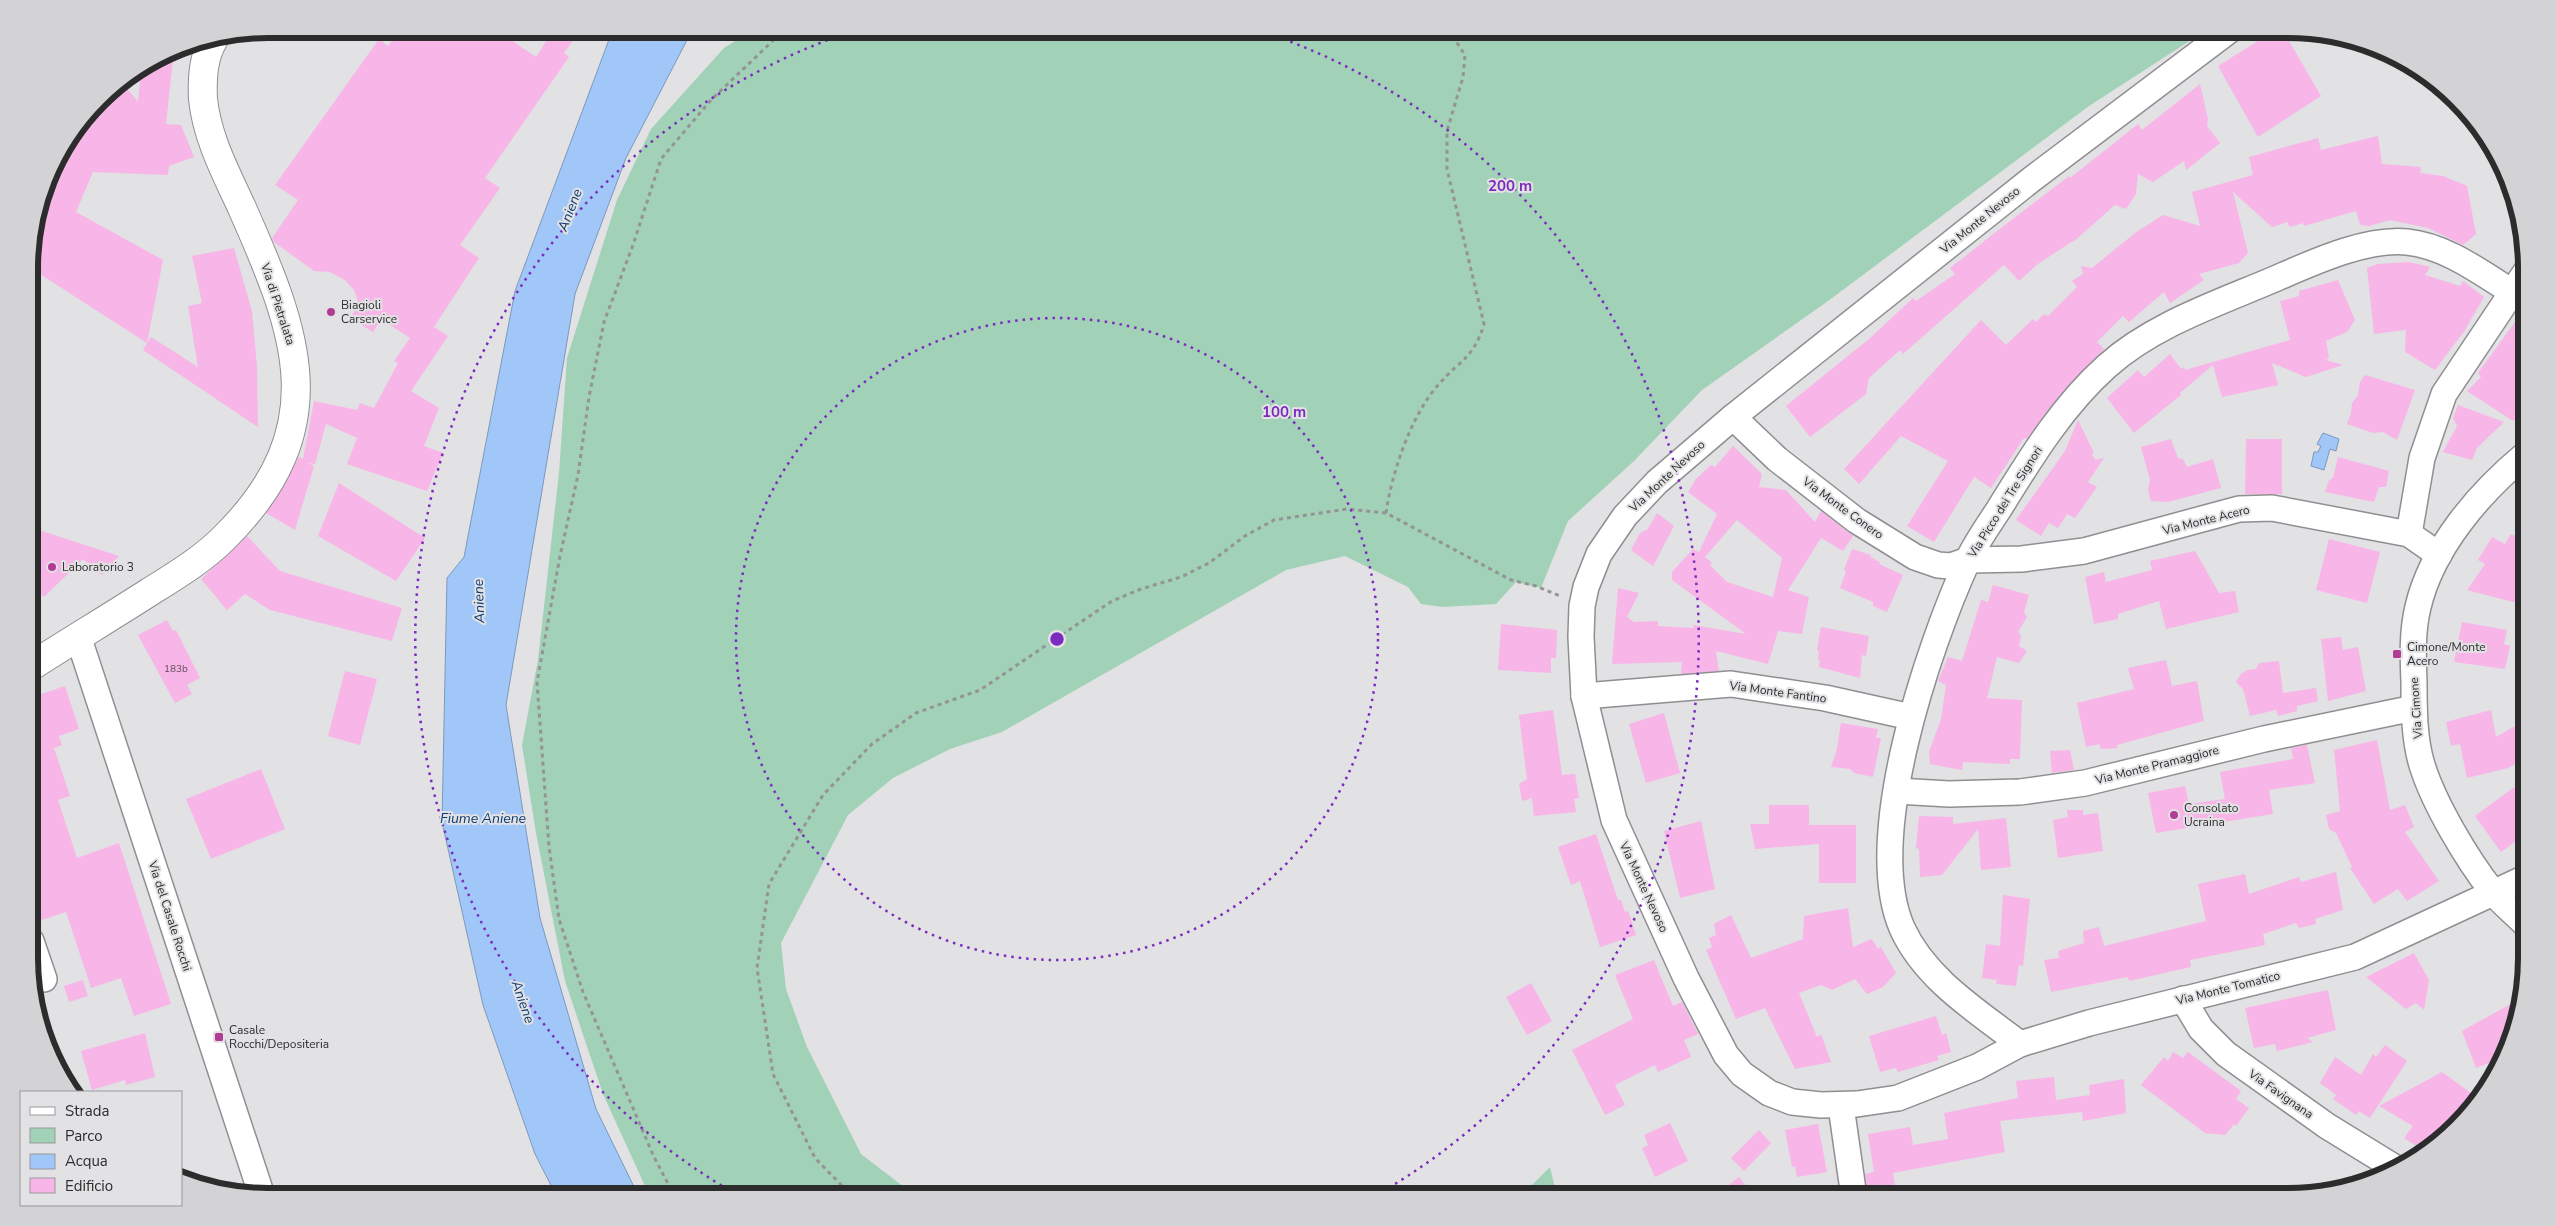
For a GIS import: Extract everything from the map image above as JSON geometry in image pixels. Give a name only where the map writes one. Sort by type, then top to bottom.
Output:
[{"type":"street","name":"Via Monte Nevoso","points":[[2020,1044],[1977,1067],[1917,1092],[1876,1102],[1841,1106],[1792,1102],[1769,1094],[1742,1074],[1726,1055],[1686,978],[1614,820],[1584,696],[1580,637],[1582,606],[1586,587],[1599,554],[1629,511],[1674,467],[1733,417],[2032,179],[2219,38]]},
{"type":"street","name":"Via di Pietralata","points":[[38,662],[181,572],[223,539],[265,488],[283,452],[295,417],[296,368],[287,324],[273,283],[208,128],[202,77],[212,44]]},
{"type":"street","name":"Via Picco dei Tre Signori","points":[[2020,1044],[1939,980],[1918,955],[1902,928],[1895,903],[1892,844],[1897,791],[1911,717],[1933,648],[1968,560],[2026,464],[2084,388],[2117,357],[2172,324],[2310,264],[2363,247],[2393,241],[2418,244],[2444,252],[2518,282]]},
{"type":"street","points":[[2409,534],[2422,458],[2441,401],[2448,387],[2518,283]]},
{"type":"street","name":"Via Monte Conero","points":[[1733,417],[1777,459],[1878,535],[1927,562],[1951,566],[1968,560]]},
{"type":"street","name":"Via Cimone","points":[[2518,461],[2490,487],[2439,555],[2424,586],[2418,608],[2413,653],[2414,708],[2418,748],[2430,787],[2448,823],[2492,891],[2518,917]]},
{"type":"street","name":"Via Monte Acero","points":[[1968,560],[2016,559],[2084,551],[2246,508],[2272,508],[2409,534],[2439,555]]},
{"type":"street","name":"Via del Casale Rocchi","points":[[78,636],[259,1188]]},
{"type":"street","name":"Via Monte Fantino","points":[[1584,696],[1731,684],[1826,698],[1911,717]]},
{"type":"street","name":"Via Monte Pramaggiore","points":[[1897,791],[1949,794],[2020,792],[2085,782],[2240,744],[2414,708]]},
{"type":"street","name":"Via Monte Tomatico","points":[[2020,1044],[2089,1023],[2355,957],[2432,923],[2492,891],[2518,881]]},
{"type":"street","points":[[38,961],[44,979]]},
{"type":"street","name":"Via Favignana","points":[[2183,999],[2201,1028],[2226,1054],[2327,1126],[2390,1165]]},
{"type":"street","points":[[1841,1106],[1853,1188]]},
{"type":"path","points":[[670,1188],[654,1156],[583,992],[559,919],[550,847],[537,682],[558,566],[578,475],[589,397],[604,322],[633,245],[661,159],[711,100],[776,38]]},
{"type":"path","points":[[1386,513],[1390,487],[1423,405],[1439,383],[1471,354],[1479,341],[1484,324],[1447,170],[1447,131],[1462,77],[1465,55],[1454,38]]},
{"type":"path","points":[[844,1188],[815,1158],[773,1074],[757,968],[769,884],[823,794],[872,744],[916,713],[980,690],[1112,601],[1141,588],[1180,577],[1209,563],[1245,536],[1274,520],[1347,509],[1386,513],[1511,580],[1536,586],[1582,606]]},
{"type":"green space","points":[[740,38],[2194,38],[2089,106],[1828,301],[1702,390],[1634,461],[1568,521],[1541,588],[1516,582],[1496,604],[1442,607],[1421,604],[1408,587],[1345,556],[1286,570],[1002,732],[950,749],[893,778],[848,815],[781,943],[786,989],[807,1047],[861,1154],[905,1188],[646,1188],[603,1094],[565,981],[536,833],[522,745],[538,660],[559,473],[567,358],[617,200],[651,129],[724,48]]},
{"type":"green space","points":[[1550,1167],[1555,1188],[1529,1188]]},
{"type":"water","name":"Fiume Aniene","points":[[610,38],[689,38],[626,158],[575,294],[506,705],[540,918],[596,1109],[635,1188],[552,1188],[535,1154],[483,1005],[442,822],[447,578],[464,557],[515,291]]},
{"type":"water","points":[[2323,433],[2339,439],[2336,451],[2330,449],[2324,470],[2311,466],[2314,452],[2318,452],[2321,446],[2317,444]]},
{"type":"building","points":[[394,38],[508,38],[536,57],[548,38],[575,38],[564,53],[569,57],[485,178],[500,188],[460,245],[479,258],[434,327],[448,336],[411,391],[439,408],[424,446],[443,453],[427,491],[347,464],[357,438],[326,424],[315,464],[308,463],[314,466],[295,530],[266,513],[299,457],[303,459],[314,401],[357,410],[360,403],[374,408],[398,363],[394,361],[410,338],[381,319],[373,332],[350,318],[359,305],[354,290],[345,280],[330,272],[314,271],[274,242],[272,238],[298,200],[275,185],[379,39],[388,46]]},
{"type":"building","points":[[2263,38],[2287,38],[2321,96],[2258,137],[2218,66]]},
{"type":"building","points":[[173,60],[166,124],[181,125],[194,157],[169,166],[168,175],[93,172],[76,212],[163,260],[147,343],[38,273],[39,238],[45,208],[55,180],[68,153],[95,116],[126,87],[138,102],[140,76],[166,61]]},
{"type":"building","points":[[2200,84],[2208,119],[2207,126],[2220,143],[2186,170],[2184,161],[2153,182],[2138,174],[2136,194],[2126,209],[2115,205],[2073,242],[2038,264],[2019,281],[2004,265],[1903,354],[1900,350],[1869,378],[1866,394],[1810,437],[1786,406],[1869,339],[1913,298],[1916,301],[1955,274],[1950,268],[2001,228],[2069,176],[2070,178],[2138,124],[2142,130]]},
{"type":"building","points":[[2378,136],[2382,164],[2421,167],[2420,173],[2443,176],[2467,186],[2476,234],[2463,245],[2428,228],[2390,220],[2369,226],[2360,225],[2356,211],[2304,226],[2303,223],[2290,227],[2287,222],[2272,227],[2233,192],[2248,253],[2239,263],[2199,274],[2204,280],[2170,303],[2164,292],[2129,322],[2123,316],[2097,342],[2104,349],[2065,389],[2027,439],[2024,438],[1991,488],[1974,477],[1934,542],[1907,526],[1948,461],[1901,436],[1859,484],[1844,469],[1981,320],[2006,345],[2033,319],[2036,322],[2044,314],[2048,316],[2077,287],[2072,281],[2083,274],[2081,266],[2092,268],[2135,233],[2163,215],[2200,226],[2192,192],[2253,175],[2249,157],[2318,138],[2321,150]]},
{"type":"building","points":[[234,248],[252,311],[257,367],[258,427],[143,350],[151,337],[198,367],[188,306],[202,303],[192,256]]},
{"type":"building","points":[[2409,262],[2430,267],[2425,275],[2460,286],[2463,281],[2484,297],[2465,330],[2435,370],[2405,352],[2406,330],[2374,334],[2367,268],[2377,264]]},
{"type":"building","points":[[2338,280],[2355,320],[2347,332],[2326,341],[2329,358],[2326,360],[2343,365],[2306,377],[2272,363],[2278,385],[2222,397],[2213,365],[2180,393],[2181,395],[2134,433],[2107,398],[2138,370],[2144,377],[2170,354],[2181,369],[2184,367],[2185,370],[2290,340],[2280,301],[2299,296],[2299,291]]},
{"type":"building","points":[[2515,322],[2518,324],[2518,417],[2513,421],[2467,391],[2481,377],[2478,373]]},
{"type":"building","points":[[2365,375],[2415,390],[2397,440],[2383,432],[2373,433],[2347,424],[2352,403],[2358,395],[2360,382]]},
{"type":"building","points":[[2458,405],[2504,422],[2477,448],[2472,460],[2443,452],[2457,426],[2453,418]]},
{"type":"building","points":[[2078,420],[2094,453],[2092,454],[2095,460],[2104,458],[2088,482],[2097,487],[2075,518],[2067,514],[2058,528],[2049,523],[2041,536],[2016,520],[2065,451]]},
{"type":"building","points":[[2171,439],[2178,458],[2183,459],[2187,467],[2213,459],[2221,488],[2168,502],[2151,501],[2148,490],[2150,480],[2141,447]]},
{"type":"building","points":[[2246,439],[2282,439],[2282,494],[2245,494]]},
{"type":"building","points":[[1733,446],[1762,474],[1759,487],[1786,490],[1815,522],[1821,511],[1853,536],[1843,551],[1821,538],[1788,590],[1809,597],[1802,634],[1778,631],[1768,664],[1716,651],[1719,671],[1681,674],[1682,662],[1612,664],[1618,588],[1639,593],[1627,617],[1634,622],[1658,621],[1658,626],[1693,628],[1693,625],[1746,634],[1672,580],[1672,572],[1693,549],[1699,552],[1717,514],[1688,492],[1696,479],[1711,465],[1715,467]],"holes":[[[1737,520],[1782,558],[1773,597],[1727,582],[1710,565],[1712,563],[1705,557]]]},
{"type":"building","points":[[2338,457],[2389,471],[2386,487],[2379,487],[2374,502],[2325,492],[2329,480],[2333,478]]},
{"type":"building","points":[[339,483],[425,538],[396,581],[318,536]]},
{"type":"building","points":[[1657,513],[1674,526],[1653,566],[1631,550],[1640,533],[1648,529]]},
{"type":"building","name":"Laboratorio 3","points":[[38,530],[119,556],[102,575],[83,559],[44,597],[38,591]]},
{"type":"building","points":[[2511,534],[2518,538],[2518,603],[2467,590],[2485,564],[2478,560],[2492,537],[2505,544]]},
{"type":"building","points":[[247,536],[280,571],[402,608],[392,641],[270,610],[245,594],[227,610],[201,579]]},
{"type":"building","points":[[2329,539],[2380,552],[2367,603],[2316,590]]},
{"type":"building","points":[[1852,549],[1871,555],[1870,557],[1880,562],[1879,564],[1903,575],[1887,612],[1873,606],[1873,602],[1840,588]]},
{"type":"building","points":[[2195,551],[2219,593],[2235,591],[2239,612],[2166,629],[2159,601],[2118,614],[2118,619],[2094,624],[2085,577],[2104,572],[2106,582],[2152,570],[2150,561]]},
{"type":"building","points":[[1993,585],[2029,595],[2024,612],[2027,617],[2018,632],[2021,636],[2019,646],[2027,651],[2019,663],[1997,657],[1987,698],[2022,700],[2020,759],[2010,759],[2010,764],[1963,762],[1962,770],[1930,764],[1929,752],[1941,719],[1946,685],[1938,681],[1948,657],[1962,661],[1981,600],[1988,602]]},
{"type":"building","points":[[167,620],[173,631],[176,630],[200,678],[187,685],[192,694],[175,703],[138,635]]},
{"type":"building","points":[[2462,622],[2507,630],[2504,644],[2510,646],[2505,669],[2454,662]]},
{"type":"building","points":[[1501,624],[1557,630],[1556,658],[1551,658],[1551,673],[1498,670]]},
{"type":"building","points":[[1821,627],[1869,636],[1866,656],[1862,655],[1860,678],[1819,667],[1819,651],[1817,650]]},
{"type":"building","points":[[2341,637],[2343,650],[2358,647],[2366,691],[2328,701],[2321,639]]},
{"type":"building","points":[[2166,660],[2172,686],[2197,681],[2204,721],[2117,745],[2118,748],[2101,749],[2099,744],[2086,747],[2077,703],[2134,689],[2128,668]]},
{"type":"building","points":[[2279,661],[2283,693],[2316,688],[2318,701],[2297,706],[2297,711],[2278,716],[2276,710],[2250,716],[2243,689],[2236,682],[2241,674],[2247,670],[2256,669],[2259,663]]},
{"type":"building","points":[[345,671],[377,679],[360,745],[328,736]]},
{"type":"building","points":[[65,686],[79,729],[59,736],[62,745],[54,748],[70,796],[58,800],[77,858],[119,843],[171,1004],[134,1016],[121,978],[91,988],[66,912],[38,921],[38,695]]},
{"type":"building","points":[[1553,710],[1562,775],[1575,774],[1579,798],[1574,799],[1576,812],[1534,816],[1532,798],[1522,801],[1519,784],[1527,779],[1519,715]]},
{"type":"building","points":[[2491,710],[2496,737],[2518,724],[2518,762],[2508,768],[2467,778],[2460,744],[2451,746],[2446,722]]},
{"type":"building","points":[[1664,713],[1680,773],[1646,783],[1629,724]]},
{"type":"building","points":[[1841,723],[1878,729],[1876,738],[1881,738],[1873,777],[1854,773],[1850,769],[1831,767],[1837,749]]},
{"type":"building","points":[[2377,740],[2390,810],[2405,805],[2414,827],[2405,832],[2439,881],[2407,901],[2398,889],[2374,904],[2350,868],[2352,867],[2336,833],[2329,829],[2326,815],[2340,811],[2334,750]]},
{"type":"building","points":[[2307,745],[2315,783],[2269,790],[2273,814],[2156,833],[2148,793],[2185,786],[2189,804],[2225,799],[2220,772],[2293,759],[2291,748]]},
{"type":"building","points":[[2070,750],[2074,770],[2052,773],[2050,751]]},
{"type":"building","points":[[261,769],[285,829],[211,859],[186,799]]},
{"type":"building","points":[[2517,785],[2518,846],[2515,842],[2501,852],[2475,816]]},
{"type":"building","points":[[1769,805],[1809,805],[1809,825],[1856,825],[1856,883],[1819,883],[1819,844],[1755,849],[1750,824],[1769,824]]},
{"type":"building","points":[[2067,810],[2083,810],[2083,815],[2098,813],[2103,851],[2058,858],[2053,820],[2068,817]]},
{"type":"building","points":[[1919,816],[1953,817],[1953,824],[2006,818],[2011,867],[1981,870],[1978,829],[1942,875],[1920,877],[1919,849],[1916,848]]},
{"type":"building","points":[[1701,821],[1715,889],[1680,898],[1664,831]]},
{"type":"building","points":[[1596,834],[1618,900],[1621,900],[1625,912],[1628,911],[1636,935],[1600,947],[1580,881],[1571,885],[1558,847]]},
{"type":"building","points":[[2336,872],[2343,910],[2315,919],[2316,924],[2299,928],[2296,923],[2263,934],[2265,945],[2190,960],[2191,967],[2129,981],[2128,977],[2051,992],[2044,960],[2059,958],[2058,951],[2084,943],[2083,931],[2099,927],[2104,946],[2206,921],[2198,884],[2245,874],[2249,894],[2299,877],[2301,882]]},
{"type":"building","points":[[2003,895],[2030,899],[2023,966],[2019,965],[2016,986],[1996,984],[1997,980],[1982,978],[1986,944],[2000,946]]},
{"type":"building","points":[[1848,908],[1853,947],[1872,939],[1878,949],[1881,947],[1896,973],[1883,987],[1867,994],[1855,979],[1832,990],[1821,985],[1799,993],[1817,1037],[1821,1034],[1831,1062],[1795,1069],[1765,1008],[1736,1019],[1706,950],[1712,947],[1709,938],[1716,935],[1714,924],[1731,915],[1751,958],[1803,939],[1804,916]]},
{"type":"building","points":[[2414,953],[2429,980],[2424,1010],[2416,1003],[2406,1009],[2366,977]]},
{"type":"building","points":[[1654,960],[1673,1006],[1682,1002],[1698,1034],[1684,1040],[1691,1057],[1658,1072],[1655,1065],[1615,1085],[1625,1105],[1605,1115],[1572,1050],[1633,1019],[1615,975]]},
{"type":"building","points":[[83,980],[88,996],[69,1002],[64,986]]},
{"type":"building","points":[[1531,983],[1552,1021],[1527,1035],[1506,997]]},
{"type":"building","points":[[2328,990],[2336,1030],[2307,1038],[2313,1042],[2277,1051],[2275,1044],[2254,1048],[2245,1008]]},
{"type":"building","points":[[2514,1002],[2511,1018],[2495,1061],[2476,1068],[2462,1031]]},
{"type":"building","points":[[1936,1016],[1942,1035],[1946,1033],[1951,1052],[1937,1056],[1939,1060],[1898,1072],[1896,1068],[1880,1072],[1869,1036]]},
{"type":"building","points":[[145,1033],[155,1077],[126,1085],[125,1080],[92,1090],[81,1051]]},
{"type":"building","points":[[2385,1045],[2407,1061],[2370,1118],[2359,1111],[2356,1115],[2333,1099],[2336,1095],[2320,1083],[2335,1057],[2361,1075],[2373,1054],[2376,1057]]},
{"type":"building","points":[[2173,1052],[2183,1058],[2188,1052],[2241,1091],[2236,1099],[2249,1108],[2236,1126],[2234,1124],[2225,1135],[2205,1133],[2141,1085],[2164,1057],[2168,1061]]},
{"type":"building","points":[[2442,1072],[2473,1095],[2451,1121],[2419,1148],[2404,1138],[2413,1126],[2379,1106]]},
{"type":"building","points":[[2054,1077],[2056,1100],[2090,1095],[2089,1085],[2124,1079],[2126,1113],[2083,1121],[2082,1112],[2000,1121],[2005,1152],[1893,1173],[1895,1188],[1867,1188],[1865,1174],[1874,1172],[1868,1134],[1910,1127],[1913,1145],[1948,1139],[1944,1113],[2018,1098],[2016,1081]]},
{"type":"building","points":[[1670,1123],[1688,1161],[1655,1177],[1642,1148],[1648,1145],[1644,1135]]},
{"type":"building","points":[[1818,1124],[1827,1172],[1797,1177],[1795,1166],[1792,1167],[1785,1130]]},
{"type":"building","points":[[1759,1130],[1771,1143],[1744,1171],[1731,1158]]},
{"type":"building","points":[[1739,1177],[1748,1188],[1725,1188]]},
{"type":"place","name":"Biagioli Carservice","points":[[331,312]]},
{"type":"place","name":"Laboratorio 3","points":[[52,567]]},
{"type":"place","name":"Cimone/Monte Acero","points":[[2397,654]]},
{"type":"place","name":"Consolato Ucraina","points":[[2174,815]]},
{"type":"place","name":"Casale Rocchi/Depositeria","points":[[219,1037]]},
{"type":"water label","name":"Aniene","points":[[570,210]]},
{"type":"water label","name":"Aniene","points":[[479,601]]},
{"type":"water label","name":"Aniene","points":[[523,1002]]}]
